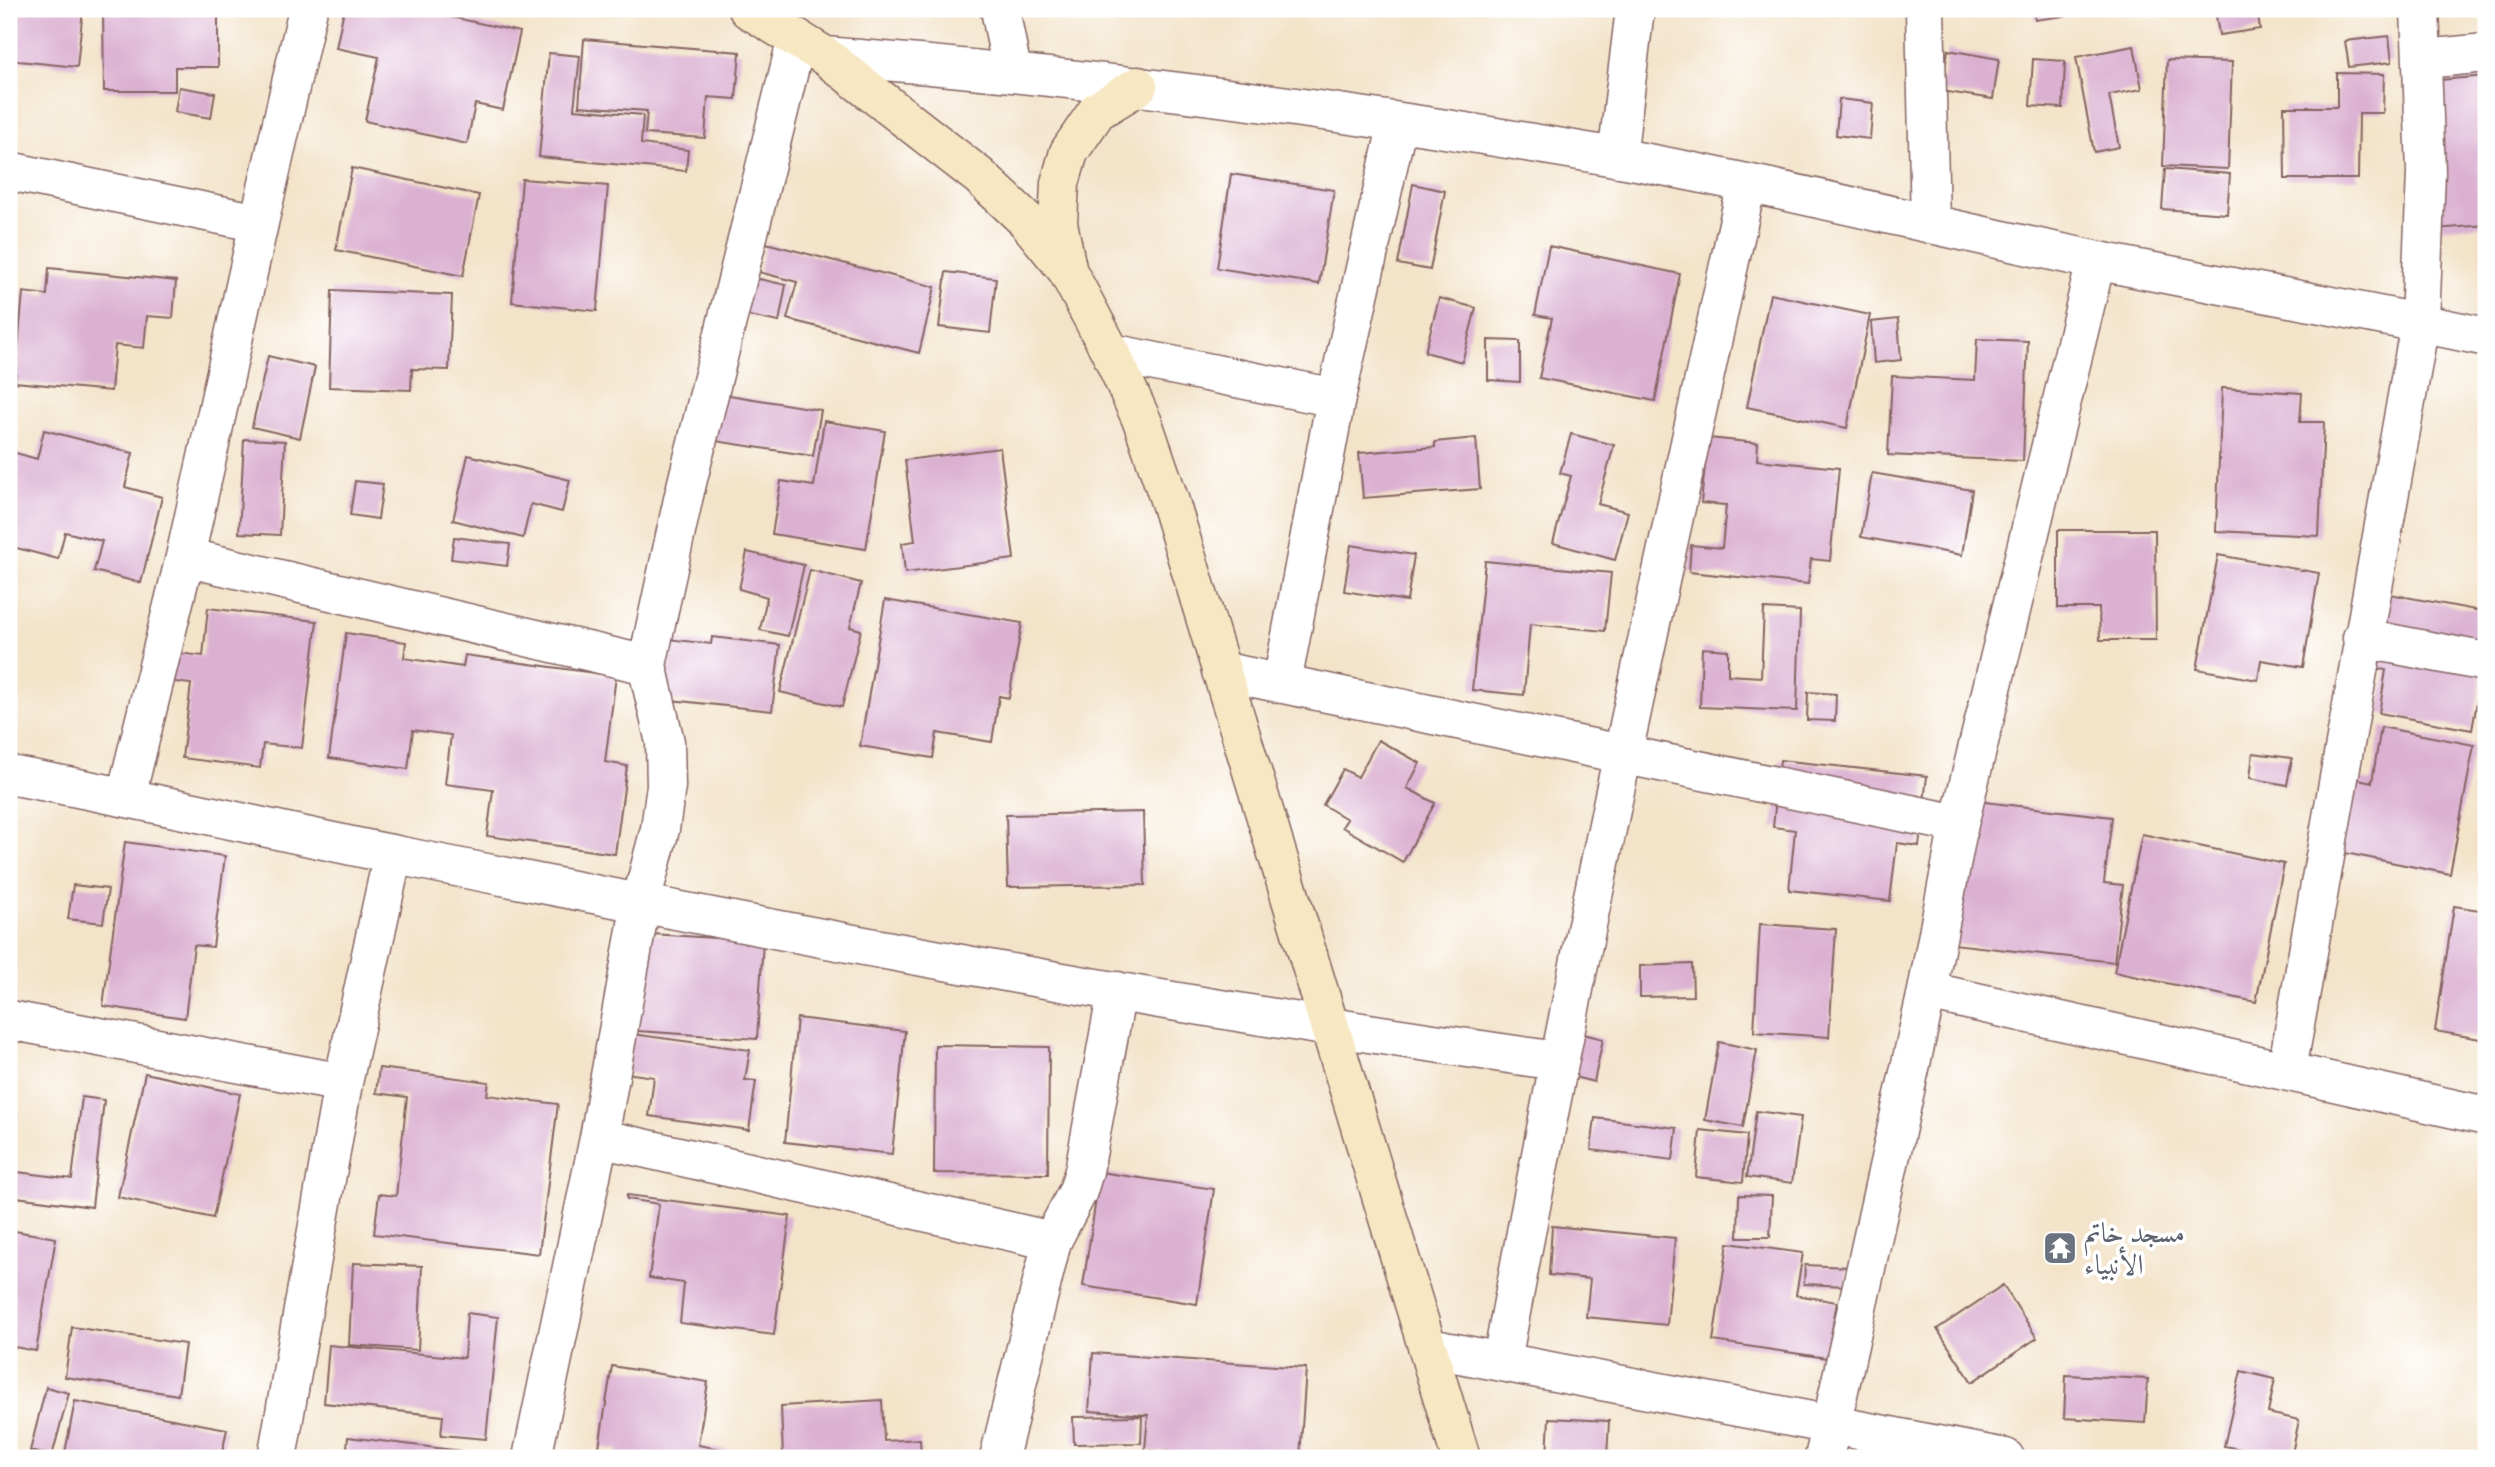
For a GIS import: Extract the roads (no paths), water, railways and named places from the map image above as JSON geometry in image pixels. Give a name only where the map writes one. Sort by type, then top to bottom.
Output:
[{"type":"street","points":[[126,796],[185,557],[308,9]]},
{"type":"street","points":[[748,9],[811,47],[979,176],[1026,220],[1068,270],[1111,352],[1143,423],[1461,1458]]},
{"type":"street","points":[[1000,9],[1012,71]]},
{"type":"street","points":[[1616,158],[1635,9]]},
{"type":"street","points":[[1925,9],[1930,224]]},
{"type":"street","points":[[2287,1070],[2420,323],[2425,225],[2424,59],[2420,9]]},
{"type":"street","points":[[811,47],[1138,86],[1398,122],[1616,158],[1747,183],[2096,261],[2486,337]]},
{"type":"street","points":[[532,1458],[599,1138],[640,902],[660,829],[666,786],[665,742],[647,664],[684,495],[811,47]]},
{"type":"street","points":[[2424,59],[2486,54]]},
{"type":"street","points":[[1068,270],[1058,223],[1060,183],[1069,152],[1097,111],[1138,86]]},
{"type":"street","points":[[1282,683],[1336,398],[1398,122]]},
{"type":"street","points":[[9,171],[259,223]]},
{"type":"street","points":[[1502,1361],[1558,1062],[1622,752],[1747,183]]},
{"type":"street","points":[[1828,1441],[1927,991],[1959,824],[2096,261]]},
{"type":"street","points":[[1111,352],[1336,398]]},
{"type":"street","points":[[185,557],[647,664]]},
{"type":"street","points":[[2362,638],[2486,662]]},
{"type":"street","points":[[1221,671],[1959,824]]},
{"type":"street","points":[[9,775],[126,796],[393,854],[1116,991],[1328,1029],[1558,1062]]},
{"type":"street","points":[[276,1458],[343,1083],[393,854]]},
{"type":"street","points":[[999,1458],[1052,1241],[1078,1191],[1084,1171],[1116,991]]},
{"type":"street","points":[[1927,991],[2486,1116]]},
{"type":"street","points":[[9,1020],[343,1083]]},
{"type":"street","points":[[599,1138],[1052,1241]]},
{"type":"street","points":[[1429,1348],[1502,1361],[1828,1441],[2005,1458]]},
{"type":"place","name":"مسجد خاتم الأنبياء","points":[[2060,1248]]}]
